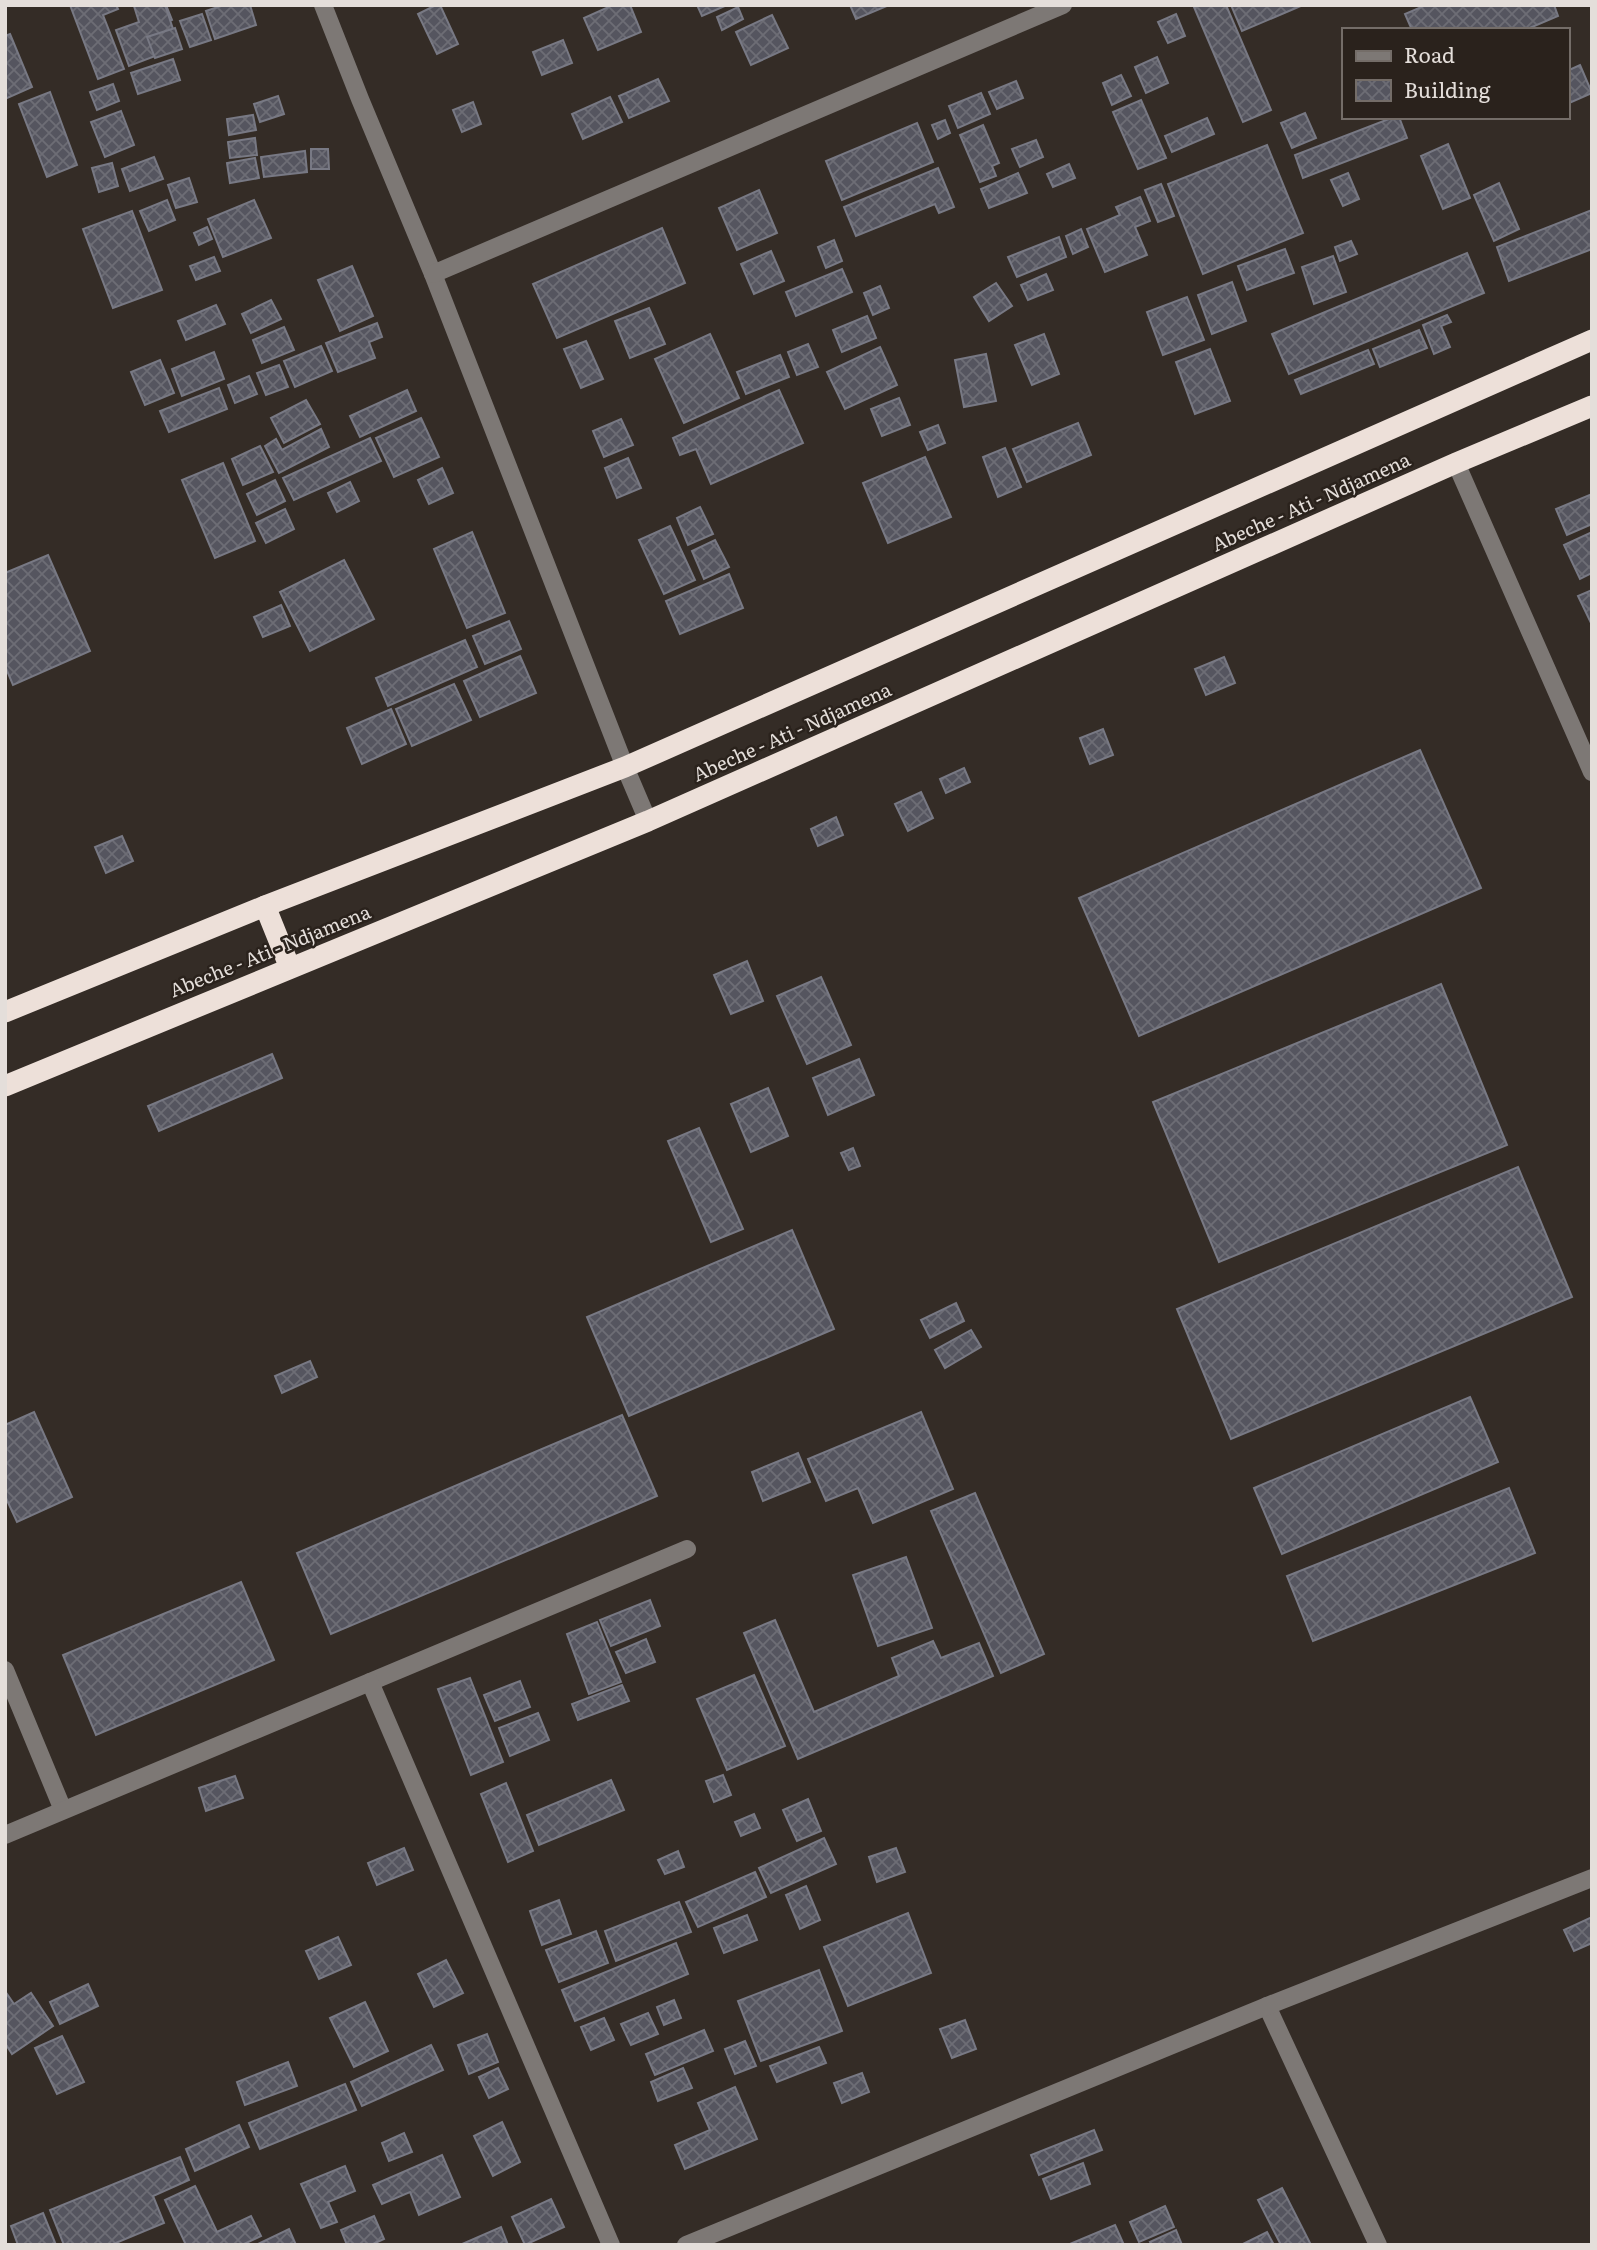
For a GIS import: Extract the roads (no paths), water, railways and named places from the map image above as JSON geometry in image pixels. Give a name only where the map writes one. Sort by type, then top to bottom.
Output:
[{"type":"highway","name":"Abeche - Ati - Ndjamena","points":[[5,1012],[265,906],[625,767],[1592,340]]},
{"type":"highway","name":"Abeche - Ati - Ndjamena","points":[[5,1086],[648,821],[1455,463],[1592,406]]},
{"type":"highway","points":[[265,906],[290,968]]},
{"type":"street","points":[[323,5],[433,274],[648,821]]},
{"type":"street","points":[[433,274],[1063,5]]},
{"type":"street","points":[[1455,463],[1592,772]]},
{"type":"street","points":[[5,1835],[687,1549]]},
{"type":"street","points":[[5,1671],[63,1810]]},
{"type":"street","points":[[370,1682],[611,2245]]},
{"type":"street","points":[[686,2245],[1267,2006],[1592,1878]]},
{"type":"street","points":[[1267,2006],[1378,2245]]}]
